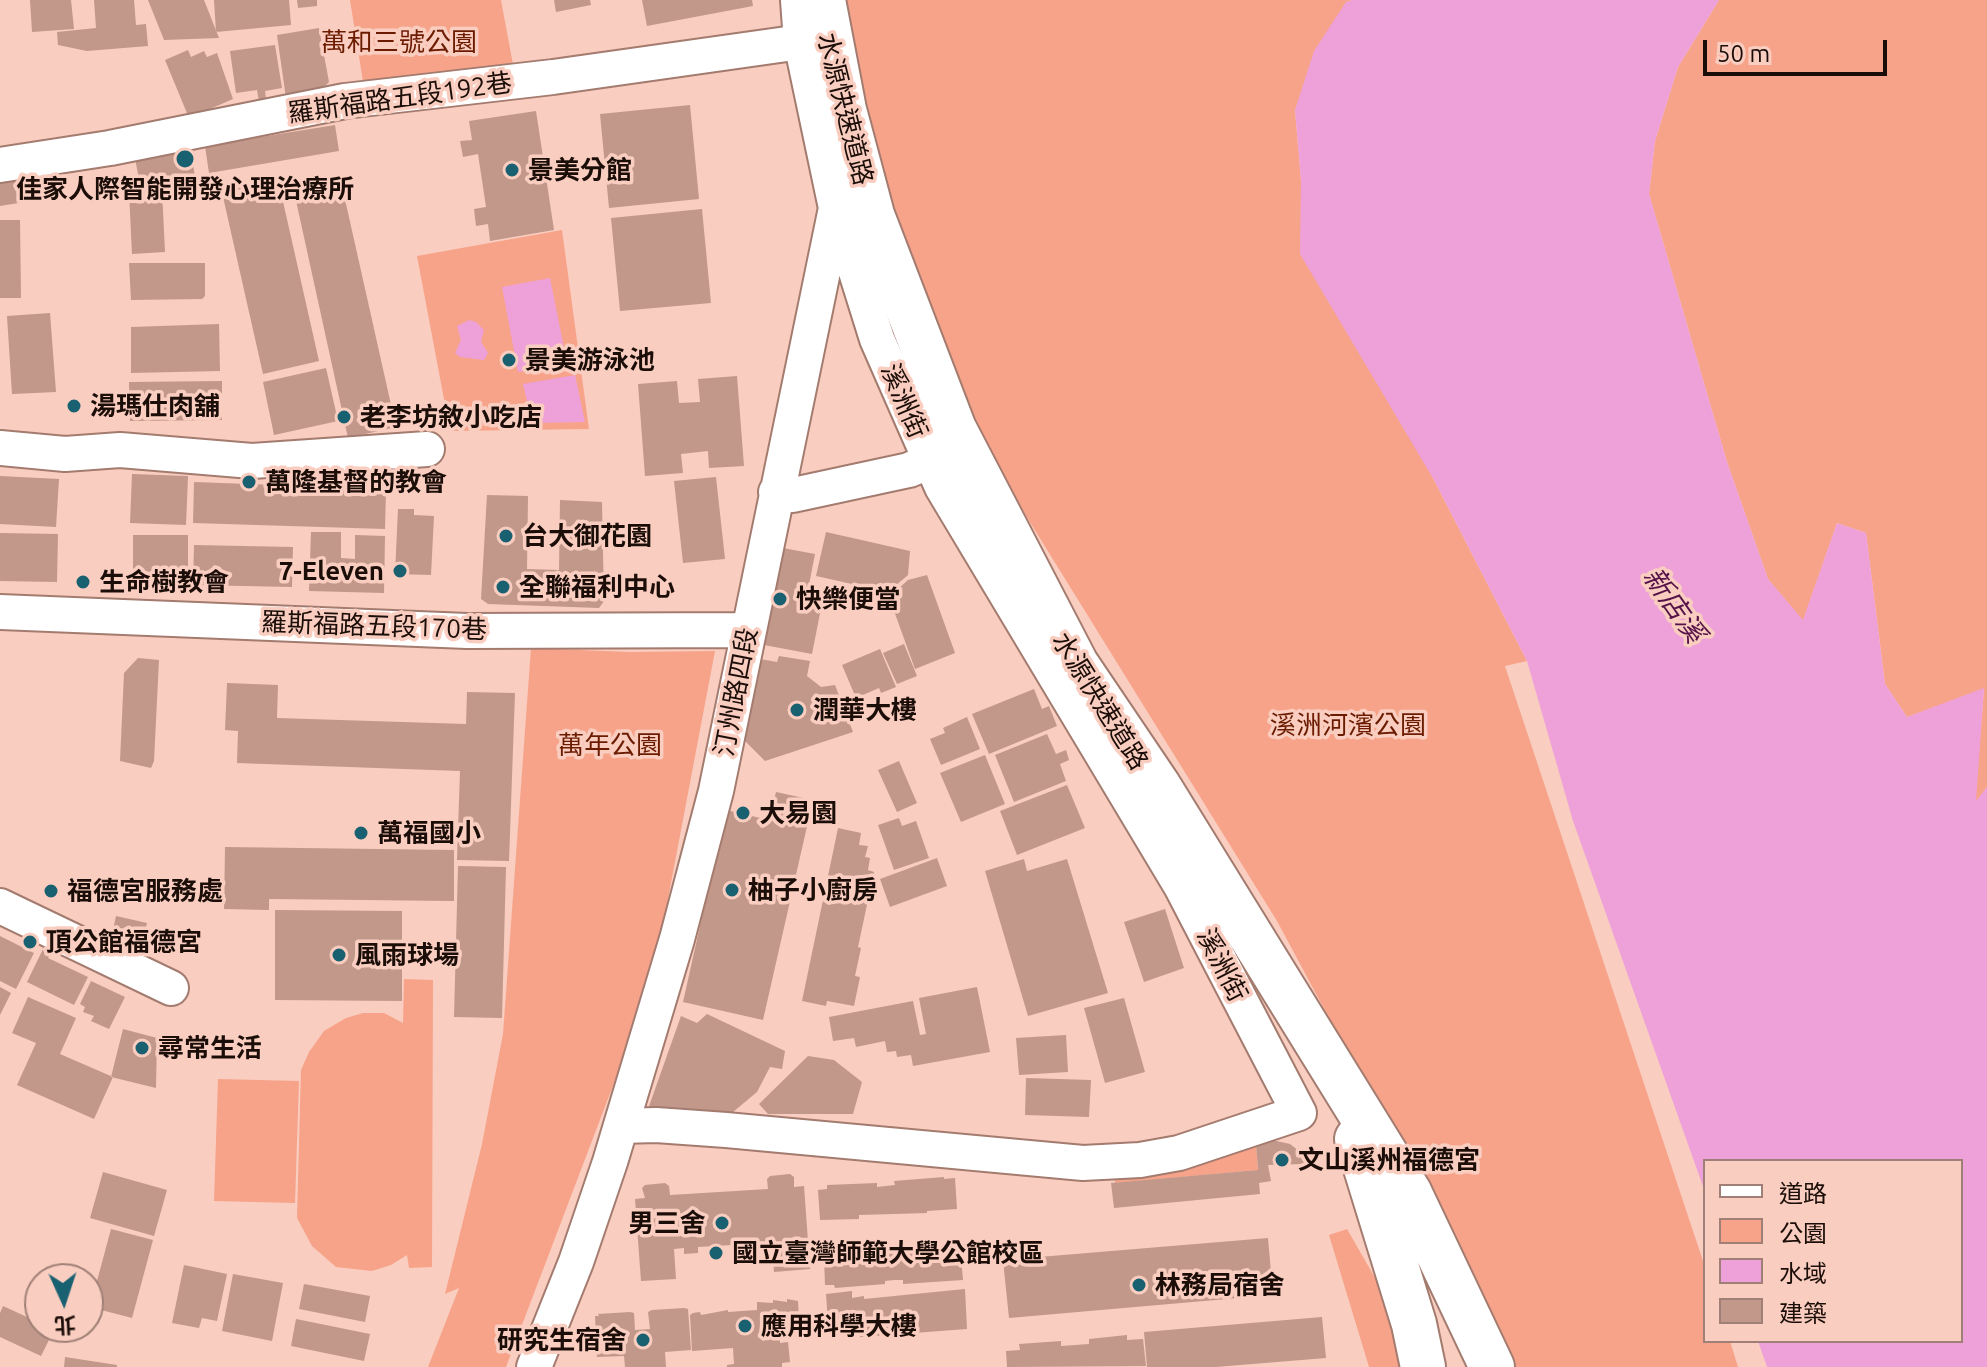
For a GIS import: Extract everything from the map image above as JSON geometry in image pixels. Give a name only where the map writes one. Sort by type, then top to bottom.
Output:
[{"type":"highway","name":"水源快速道路","points":[[822,0],[827,44],[849,139],[886,262],[953,430],[1056,632],[1257,950],[1348,1110],[1414,1252],[1462,1367]]},
{"type":"highway","name":"水源快速道路","points":[[822,0],[844,110],[872,215],[954,429],[1076,664],[1159,787],[1409,1192]]},
{"type":"highway","points":[[1348,1110],[1414,1324],[1423,1367]]},
{"type":"highway","points":[[1409,1192],[1430,1262],[1443,1367]]},
{"type":"highway","points":[[1409,1192],[1492,1367]]},
{"type":"street","name":"汀州路四段","points":[[534,1367],[576,1262],[621,1126],[677,939],[712,806],[836,208],[801,42],[798,0]]},
{"type":"street","name":"羅斯福路五段192巷","points":[[0,165],[110,148],[345,101],[553,77],[801,42]]},
{"type":"street","name":"溪洲街","points":[[621,1126],[726,1130],[1083,1163],[1140,1160],[1179,1153],[1299,1113],[1181,886],[942,487],[877,339],[836,208]]},
{"type":"street","points":[[0,448],[65,454],[120,450],[252,461],[427,449]]},
{"type":"street","points":[[776,492],[793,495],[909,470],[930,461]]},
{"type":"street","name":"羅斯福路五段170巷","points":[[0,612],[467,631],[749,630]]},
{"type":"street","points":[[0,906],[171,988]]},
{"type":"green space","name":"萬和三號公園","points":[[350,0],[501,0],[514,70],[364,88]]},
{"type":"green space","name":"溪洲河濱公園","points":[[844,0],[1353,0],[1346,2],[1295,110],[1301,180],[1434,480],[1527,661],[1505,666],[1703,1261],[1703,1343],[1731,1343],[1738,1367],[1473,1367],[1449,1242],[1277,921],[953,398],[877,183]]},
{"type":"green space","points":[[1719,0],[1987,0],[1987,787],[1975,803],[1984,689],[1907,717],[1885,684],[1866,533],[1837,523],[1803,621],[1768,579],[1727,462],[1649,194],[1655,141],[1678,67]]},
{"type":"green space","name":"景美游泳池","points":[[562,230],[589,429],[450,431],[417,256]]},
{"type":"green space","name":"萬年公園","points":[[531,648],[629,652],[715,651],[652,983],[506,1367],[428,1367],[459,1288],[445,1294],[482,1144],[503,1034]]},
{"type":"green space","points":[[404,979],[433,980],[432,1267],[409,1268],[407,1255],[391,1265],[372,1271],[336,1267],[312,1246],[297,1218],[301,1070],[324,1031],[346,1018],[363,1013],[384,1013],[403,1023]]},
{"type":"green space","points":[[218,1079],[299,1081],[295,1203],[214,1201]]},
{"type":"green space","points":[[1256,1144],[1258,1170],[1115,1183],[1115,1176]]},
{"type":"green space","points":[[1347,1229],[1378,1283],[1406,1367],[1369,1367],[1329,1235]]},
{"type":"water","name":"新店溪","points":[[1719,0],[1678,67],[1655,141],[1649,194],[1727,462],[1768,579],[1803,620],[1837,523],[1866,533],[1885,684],[1907,717],[1984,688],[1976,801],[1987,787],[1987,1367],[1767,1367],[1759,1343],[1963,1343],[1963,1159],[1703,1159],[1703,1186],[1573,821],[1527,661],[1434,480],[1300,254],[1301,180],[1295,110],[1314,51],[1346,2]]},
{"type":"water","points":[[550,278],[567,363],[518,372],[502,287]]},
{"type":"water","points":[[469,320],[484,330],[481,342],[488,353],[484,360],[460,357],[455,353],[461,340],[457,326]]},
{"type":"water","points":[[575,375],[585,422],[532,423],[523,384]]},
{"type":"building","points":[[30,0],[71,0],[74,29],[32,32]]},
{"type":"building","points":[[94,0],[134,0],[136,25],[146,24],[148,46],[87,51],[58,45],[57,32],[96,28]]},
{"type":"building","points":[[148,0],[204,0],[219,38],[164,40]]},
{"type":"building","points":[[214,0],[289,0],[291,25],[216,32]]},
{"type":"building","points":[[297,0],[317,0],[317,6],[298,8]]},
{"type":"building","points":[[554,0],[590,0],[591,5],[556,12]]},
{"type":"building","points":[[642,0],[752,0],[753,6],[647,26]]},
{"type":"building","points":[[319,28],[329,82],[318,93],[286,98],[277,35]]},
{"type":"building","points":[[275,45],[282,88],[265,91],[268,113],[261,114],[257,90],[236,93],[230,51]]},
{"type":"building","points":[[188,50],[191,57],[204,51],[207,57],[217,53],[233,99],[189,118],[165,60]]},
{"type":"building","points":[[690,105],[699,199],[609,208],[600,114]]},
{"type":"building","name":"景美分館","points":[[536,111],[554,230],[490,241],[488,224],[476,226],[474,209],[486,207],[478,154],[463,157],[460,141],[472,140],[469,121]]},
{"type":"building","points":[[335,125],[339,151],[209,173],[205,146]]},
{"type":"building","points":[[190,149],[195,176],[140,185],[135,158]]},
{"type":"building","points":[[27,175],[31,201],[0,206],[0,179]]},
{"type":"building","points":[[277,175],[319,361],[263,374],[221,188]]},
{"type":"building","points":[[340,177],[396,427],[348,438],[293,187]]},
{"type":"building","points":[[162,190],[165,252],[132,254],[129,192]]},
{"type":"building","points":[[702,209],[711,303],[620,311],[611,218]]},
{"type":"building","points":[[0,220],[20,220],[21,298],[0,298]]},
{"type":"building","points":[[129,263],[205,263],[205,296],[202,299],[131,300]]},
{"type":"building","points":[[50,313],[56,392],[12,394],[7,316]]},
{"type":"building","points":[[219,324],[220,371],[131,373],[131,327]]},
{"type":"building","points":[[326,368],[338,421],[274,435],[263,382]]},
{"type":"building","points":[[737,376],[744,466],[709,468],[708,451],[681,454],[683,473],[645,476],[638,384],[677,381],[679,403],[700,402],[698,379]]},
{"type":"building","points":[[222,381],[222,420],[130,421],[129,382]]},
{"type":"building","points":[[132,474],[188,476],[186,525],[130,523]]},
{"type":"building","points":[[0,476],[59,479],[56,527],[0,524]]},
{"type":"building","points":[[716,477],[725,559],[683,563],[674,481]]},
{"type":"building","points":[[194,482],[386,489],[385,529],[193,523]]},
{"type":"building","name":"台大御花園","points":[[487,495],[528,496],[527,569],[559,570],[560,500],[602,502],[604,601],[599,608],[488,604],[481,599]]},
{"type":"building","points":[[398,509],[414,509],[414,515],[434,516],[431,575],[395,574]]},
{"type":"building","points":[[311,532],[341,532],[341,558],[355,559],[355,535],[385,536],[384,593],[309,591]]},
{"type":"building","points":[[826,532],[910,551],[908,575],[888,592],[816,576]]},
{"type":"building","points":[[0,533],[58,534],[57,582],[0,581]]},
{"type":"building","points":[[133,535],[188,535],[188,588],[133,588]]},
{"type":"building","points":[[194,545],[293,547],[292,587],[193,585]]},
{"type":"building","points":[[783,548],[815,554],[807,595],[823,598],[812,654],[764,645]]},
{"type":"building","points":[[927,575],[955,653],[915,669],[889,597],[908,580]]},
{"type":"building","points":[[904,644],[917,676],[897,684],[883,653]]},
{"type":"building","points":[[880,649],[896,687],[881,693],[879,688],[856,698],[842,665]]},
{"type":"building","name":"潤華大樓","points":[[779,656],[810,661],[807,676],[821,687],[835,685],[853,732],[765,761],[744,740],[760,659],[777,662]]},
{"type":"building","points":[[138,658],[159,660],[154,761],[151,768],[120,761],[124,673]]},
{"type":"building","points":[[227,683],[278,685],[277,718],[466,724],[467,692],[515,693],[509,861],[457,860],[460,771],[237,763],[238,731],[225,730]]},
{"type":"building","points":[[1034,689],[1042,709],[1049,706],[1057,726],[989,754],[972,714]]},
{"type":"building","points":[[967,717],[980,749],[941,765],[930,739],[945,733],[943,728]]},
{"type":"building","points":[[1047,734],[1056,754],[1066,750],[1069,760],[1060,764],[1066,781],[1014,802],[995,755]]},
{"type":"building","points":[[985,755],[1005,804],[961,822],[940,773]]},
{"type":"building","points":[[899,761],[917,803],[897,812],[878,770]]},
{"type":"building","points":[[1067,785],[1085,828],[1017,855],[1000,811]]},
{"type":"building","points":[[776,792],[813,800],[763,1020],[683,1002],[726,810],[769,820]]},
{"type":"building","points":[[899,818],[902,826],[916,821],[929,858],[894,870],[878,825]]},
{"type":"building","points":[[838,828],[861,833],[859,845],[868,846],[865,857],[870,858],[868,870],[874,872],[858,947],[861,948],[855,976],[860,977],[854,1006],[827,1001],[826,1006],[802,1001]]},
{"type":"building","points":[[225,847],[454,850],[454,901],[269,899],[269,910],[224,909]]},
{"type":"building","points":[[937,858],[947,886],[890,907],[880,879]]},
{"type":"building","points":[[1024,859],[1027,871],[1067,859],[1108,993],[1028,1016],[985,871]]},
{"type":"building","points":[[458,866],[506,867],[502,1018],[454,1017]]},
{"type":"building","points":[[1165,909],[1184,968],[1144,982],[1124,922]]},
{"type":"building","name":"風雨球場","points":[[275,910],[402,911],[402,1001],[275,1000]]},
{"type":"building","points":[[116,916],[147,923],[140,951],[110,944]]},
{"type":"building","points":[[0,936],[34,953],[16,989],[0,981]]},
{"type":"building","points":[[44,947],[51,951],[48,958],[88,977],[74,1005],[27,982]]},
{"type":"building","points":[[91,981],[125,997],[109,1029],[91,1021],[94,1016],[83,1012],[85,1007],[80,1004]]},
{"type":"building","points":[[0,987],[11,993],[0,1015]]},
{"type":"building","points":[[977,987],[990,1052],[913,1066],[911,1055],[897,1057],[896,1051],[887,1052],[885,1041],[856,1047],[854,1038],[833,1041],[829,1017],[913,1001],[920,1035],[926,1034],[919,998]]},
{"type":"building","points":[[28,997],[76,1018],[60,1054],[113,1077],[94,1119],[17,1085],[36,1043],[12,1033]]},
{"type":"building","points":[[1124,998],[1145,1072],[1105,1083],[1084,1008]]},
{"type":"building","points":[[707,1014],[785,1051],[782,1069],[770,1067],[757,1092],[709,1132],[648,1109],[681,1016],[697,1023]]},
{"type":"building","points":[[123,1029],[157,1038],[156,1088],[111,1077]]},
{"type":"building","points":[[1066,1035],[1068,1072],[1019,1075],[1016,1038]]},
{"type":"building","points":[[808,1056],[834,1060],[862,1082],[853,1114],[768,1114],[759,1104]]},
{"type":"building","points":[[1026,1078],[1091,1080],[1089,1117],[1025,1115]]},
{"type":"building","points":[[1272,1140],[1290,1144],[1311,1169],[1308,1170],[1304,1164],[1268,1165],[1271,1181],[1259,1183],[1260,1194],[1114,1208],[1111,1183],[1258,1170],[1256,1144]]},
{"type":"building","points":[[103,1172],[167,1190],[154,1236],[90,1218]]},
{"type":"building","name":"男三舍","points":[[790,1174],[794,1177],[794,1187],[804,1186],[810,1269],[774,1272],[772,1242],[761,1243],[762,1249],[748,1250],[748,1244],[698,1247],[698,1253],[684,1254],[684,1248],[674,1249],[676,1279],[641,1281],[635,1199],[645,1198],[642,1188],[645,1185],[665,1183],[669,1186],[670,1195],[768,1189],[767,1179],[770,1176]]},
{"type":"building","points":[[955,1178],[957,1209],[820,1220],[818,1190],[827,1189],[827,1185],[877,1183],[877,1187],[895,1185],[894,1181]]},
{"type":"building","points":[[111,1229],[153,1240],[132,1318],[104,1311],[102,1263]]},
{"type":"building","name":"林務局宿舍","points":[[1268,1238],[1273,1295],[1009,1318],[1003,1260]]},
{"type":"building","points":[[960,1246],[963,1280],[903,1284],[903,1280],[894,1280],[885,1281],[885,1284],[835,1288],[834,1285],[825,1285],[824,1258],[853,1256],[853,1252],[862,1252],[862,1255]]},
{"type":"building","points":[[184,1265],[227,1274],[217,1321],[202,1318],[199,1328],[172,1323]]},
{"type":"building","points":[[233,1274],[283,1283],[272,1341],[222,1331]]},
{"type":"building","points":[[304,1284],[370,1296],[365,1322],[299,1309]]},
{"type":"building","points":[[965,1289],[967,1329],[860,1337],[860,1334],[829,1336],[826,1294],[852,1291],[852,1298],[864,1296],[864,1299]]},
{"type":"building","name":"應用科學大樓","points":[[787,1299],[798,1301],[800,1336],[780,1338],[780,1343],[788,1342],[790,1362],[782,1363],[782,1367],[727,1367],[734,1364],[733,1348],[692,1351],[690,1315],[693,1313],[757,1310],[757,1302],[787,1302]]},
{"type":"building","points":[[3,1306],[24,1316],[24,1343],[48,1343],[41,1356],[0,1337]]},
{"type":"building","name":"研究生宿舍","points":[[688,1309],[691,1350],[665,1352],[666,1367],[625,1367],[624,1356],[597,1357],[595,1316],[598,1314],[634,1313],[635,1330],[650,1329],[648,1312]]},
{"type":"building","points":[[1322,1317],[1326,1358],[1216,1367],[1147,1367],[1144,1332]]},
{"type":"building","points":[[296,1319],[370,1334],[364,1361],[291,1346]]},
{"type":"building","points":[[1127,1335],[1127,1340],[1143,1339],[1146,1366],[1007,1367],[1006,1351],[1020,1350],[1019,1344],[1061,1341],[1061,1346],[1089,1344],[1089,1339]]},
{"type":"building","points":[[65,1357],[117,1365],[117,1367],[64,1367]]},
{"type":"place","name":"佳家人際智能開發心理治療所","points":[[185,159]]},
{"type":"place","name":"景美分館","points":[[512,170]]},
{"type":"place","name":"景美游泳池","points":[[509,360]]},
{"type":"place","name":"湯瑪仕肉舖","points":[[74,406]]},
{"type":"place","name":"老李坊敘小吃店","points":[[344,417]]},
{"type":"place","name":"萬隆基督的教會","points":[[249,482]]},
{"type":"place","name":"台大御花園","points":[[506,536]]},
{"type":"place","name":"7-Eleven","points":[[400,571]]},
{"type":"place","name":"生命樹教會","points":[[83,582]]},
{"type":"place","name":"全聯福利中心","points":[[503,587]]},
{"type":"place","name":"快樂便當","points":[[780,599]]},
{"type":"place","name":"潤華大樓","points":[[797,710]]},
{"type":"place","name":"大易園","points":[[743,813]]},
{"type":"place","name":"萬福國小","points":[[361,833]]},
{"type":"place","name":"柚子小廚房","points":[[732,890]]},
{"type":"place","name":"福德宮服務處","points":[[51,891]]},
{"type":"place","name":"頂公館福德宮","points":[[30,942]]},
{"type":"place","name":"風雨球場","points":[[339,955]]},
{"type":"place","name":"尋常生活","points":[[142,1048]]},
{"type":"place","name":"文山溪州福德宮","points":[[1282,1160]]},
{"type":"place","name":"男三舍","points":[[722,1223]]},
{"type":"place","name":"國立臺灣師範大學公館校區","points":[[716,1253]]},
{"type":"place","name":"林務局宿舍","points":[[1139,1285]]},
{"type":"place","name":"應用科學大樓","points":[[745,1326]]},
{"type":"place","name":"研究生宿舍","points":[[643,1340]]}]
